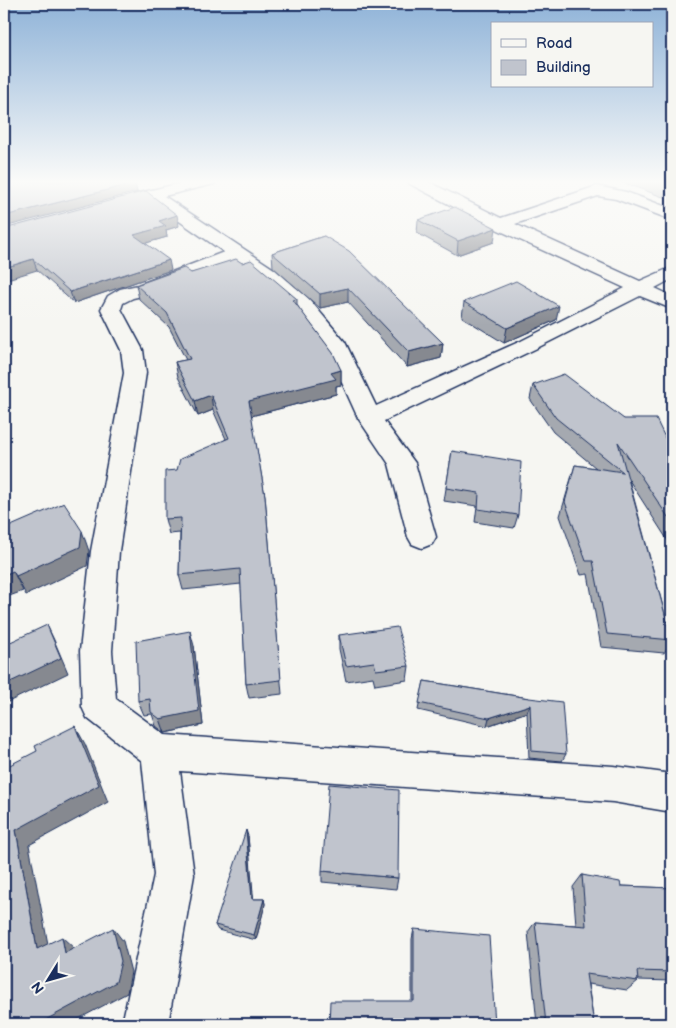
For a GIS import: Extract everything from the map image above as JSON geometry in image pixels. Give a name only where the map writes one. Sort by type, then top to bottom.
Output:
[{"type":"street","points":[[201,229],[267,273],[302,303],[334,342],[370,418],[402,463],[422,537]]},
{"type":"street","points":[[511,229],[672,303]]},
{"type":"street","points":[[236,253],[143,290],[126,293],[116,300],[111,309],[132,350],[135,373],[105,551],[96,651],[100,707],[159,752],[613,784],[672,793]]},
{"type":"street","points":[[370,418],[528,345],[672,272]]},
{"type":"street","points":[[145,1024],[174,875],[159,752]]},
{"type":"building","points":[[4,229],[155,229],[134,235],[169,260],[70,292],[33,259],[4,268]]},
{"type":"building","points":[[435,229],[493,229],[458,241]]},
{"type":"building","points":[[324,236],[349,251],[443,343],[409,352],[348,288],[320,294],[272,253]]},
{"type":"building","points":[[236,259],[242,263],[251,260],[297,299],[293,300],[333,353],[341,370],[331,373],[336,379],[249,401],[265,496],[281,680],[246,684],[240,569],[179,575],[181,518],[165,519],[165,471],[177,470],[180,459],[229,438],[211,395],[195,401],[175,362],[190,359],[167,313],[136,285],[184,268],[191,273]]},
{"type":"building","points":[[516,281],[559,306],[507,328],[464,302]]},
{"type":"building","points":[[564,374],[624,419],[656,419],[672,452],[672,523],[618,442],[672,640],[607,634],[593,561],[586,561],[565,502],[575,465],[623,472],[556,418],[533,385]]},
{"type":"building","points":[[452,451],[521,462],[518,515],[478,509],[479,493],[446,488]]},
{"type":"building","points":[[64,503],[82,531],[80,547],[16,576],[13,571],[4,575],[4,529]]},
{"type":"building","points":[[47,625],[61,658],[4,685],[4,645]]},
{"type":"building","points":[[397,627],[409,666],[376,670],[374,662],[346,666],[339,635]]},
{"type":"building","points":[[190,631],[199,711],[160,719],[151,712],[150,699],[138,701],[136,641]]},
{"type":"building","points":[[424,681],[562,702],[566,754],[532,751],[530,705],[489,718],[419,703]]},
{"type":"building","points":[[75,726],[99,785],[16,830],[37,949],[62,937],[65,953],[113,928],[121,961],[116,982],[38,1024],[4,1024],[4,768],[37,751],[35,746]]},
{"type":"building","points":[[329,784],[399,790],[398,878],[322,871]]},
{"type":"building","points":[[246,830],[252,899],[264,899],[254,935],[215,925]]},
{"type":"building","points":[[582,875],[620,882],[621,886],[672,888],[672,972],[637,971],[638,981],[586,974],[594,1024],[546,1024],[535,922],[586,926]]},
{"type":"building","points":[[414,929],[489,936],[495,1024],[329,1024],[330,1001],[414,1001]]}]
